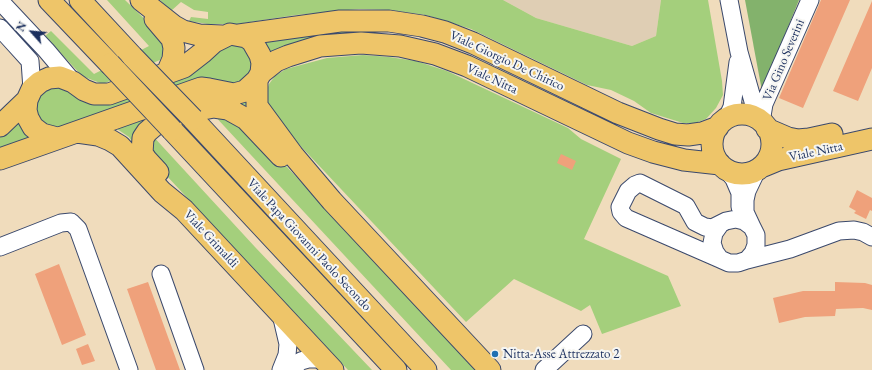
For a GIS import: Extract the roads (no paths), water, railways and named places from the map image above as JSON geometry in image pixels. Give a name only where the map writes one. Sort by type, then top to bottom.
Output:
[{"type":"main road","name":"Viale Papa Giovanni Paolo Secondo","points":[[50,0],[396,370]]},
{"type":"main road","name":"Viale Papa Giovanni Paolo Secondo","points":[[80,0],[426,370]]},
{"type":"main road","name":"Viale Giorgio De Chirico","points":[[140,0],[174,26],[183,31],[199,35],[230,36],[340,21],[390,21],[422,26],[473,43],[618,113],[658,129],[675,134],[688,135],[702,133],[723,123]]},
{"type":"main road","points":[[140,0],[172,39],[174,48],[173,59],[167,73]]},
{"type":"main road","points":[[0,126],[40,82],[49,78],[60,77],[73,82],[84,90],[94,94],[109,94],[184,66],[214,42],[230,36],[252,41],[258,50],[262,63],[259,76],[257,106],[294,155],[332,201],[490,370]]},
{"type":"main road","name":"Viale Nitta","points":[[66,135],[201,88],[209,88],[234,94],[245,91],[276,61],[288,56],[320,46],[361,43],[400,46],[435,54],[467,66],[628,143],[677,159],[723,167]]},
{"type":"main road","points":[[29,95],[26,110],[33,127],[42,134],[66,135]]},
{"type":"main road","points":[[184,210],[170,185],[142,153],[143,138],[154,126],[168,118],[182,113],[214,107],[228,109],[246,119],[307,185],[332,201]]},
{"type":"main road","points":[[762,124],[771,142],[767,160],[759,168],[744,174],[735,173],[723,167],[714,154],[712,146],[713,138],[723,123],[736,115],[745,115],[762,124],[788,138],[803,139],[872,126]]},
{"type":"main road","name":"Viale Grimaldi","points":[[0,159],[66,135],[98,135],[120,146],[162,192],[184,210],[328,365]]},
{"type":"main road","name":"Viale Nitta","points":[[759,168],[778,160],[872,139]]},
{"type":"street","points":[[729,0],[739,52],[762,124]]},
{"type":"street","name":"Via Gino Severini","points":[[762,124],[764,104],[810,0]]},
{"type":"street","points":[[0,2],[46,50],[73,82]]},
{"type":"street","points":[[0,28],[30,61],[29,95]]},
{"type":"street","points":[[723,123],[733,101],[739,52]]},
{"type":"street","points":[[720,259],[715,252],[712,243],[714,234],[725,223],[737,215],[741,204],[740,194],[734,179],[723,167]]},
{"type":"street","points":[[747,260],[753,253],[756,245],[754,231],[745,212],[745,200],[747,191],[759,168]]},
{"type":"street","points":[[790,249],[773,247],[765,244],[744,222],[736,219],[712,228],[705,227],[695,222],[686,206],[640,183],[635,184],[628,191],[620,207],[621,212],[626,218],[729,263],[738,263],[790,249],[839,231],[854,230],[872,236]]},
{"type":"street","points":[[0,247],[61,223],[70,222],[78,229],[129,370]]},
{"type":"street","points":[[162,274],[195,370]]},
{"type":"street","points":[[281,314],[288,344],[287,355],[281,370]]},
{"type":"street","points":[[544,370],[583,334]]},
{"type":"street","points":[[290,370],[301,361],[308,359],[328,365]]},
{"type":"place","name":"Nitta-Asse Attrezzato 2","points":[[495,354]]}]
